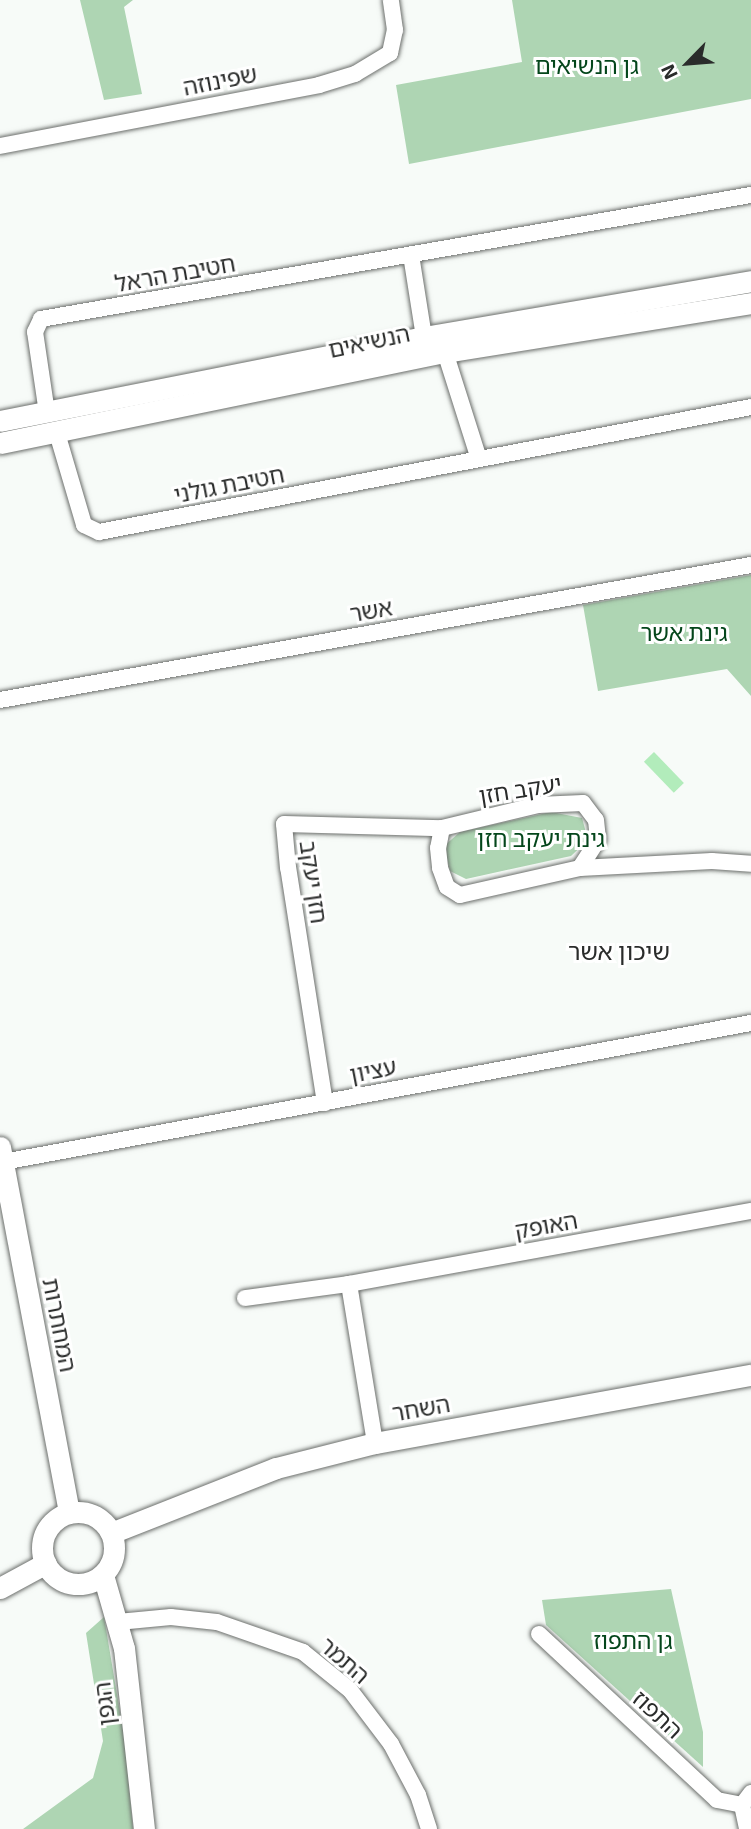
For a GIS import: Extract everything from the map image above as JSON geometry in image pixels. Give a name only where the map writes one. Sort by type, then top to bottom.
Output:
[{"type":"street","name":"שפינוזה","points":[[0,146],[319,85],[355,74],[390,53],[395,30],[391,0]]},
{"type":"street","name":"חטיבת הראל","points":[[47,413],[35,332],[41,319],[751,195]]},
{"type":"street","points":[[411,255],[424,337]]},
{"type":"street","name":"הנשיאים","points":[[0,421],[424,337],[751,281]]},
{"type":"street","name":"הנשיאים","points":[[0,443],[445,352],[751,303]]},
{"type":"street","points":[[445,352],[479,459]]},
{"type":"street","name":"חטיבת גולני","points":[[57,433],[84,525],[99,532],[751,407]]},
{"type":"street","name":"אשר","points":[[0,700],[751,565]]},
{"type":"street","name":"יעקב חזן","points":[[442,828],[538,805],[583,803],[596,820],[598,840],[580,868]]},
{"type":"street","name":"חזן יעקב","points":[[325,1102],[288,868],[284,824],[442,828]]},
{"type":"street","points":[[442,828],[438,848],[440,868],[447,887],[460,895],[580,868],[712,861],[751,864]]},
{"type":"street","name":"עציון","points":[[1,1154],[325,1102],[751,1023]]},
{"type":"street","name":"המחתרות","points":[[1,1154],[69,1513]]},
{"type":"street","name":"האופק","points":[[245,1298],[349,1284],[751,1211]]},
{"type":"street","points":[[349,1284],[375,1443]]},
{"type":"street","name":"השחר","points":[[111,1533],[276,1468],[375,1443],[751,1375]]},
{"type":"street","points":[[69,1513],[93,1515],[111,1533],[114,1553],[103,1575],[89,1583],[76,1584],[53,1574],[46,1563],[43,1539],[49,1527],[69,1513]]},
{"type":"street","points":[[0,1588],[46,1563]]},
{"type":"street","name":"הגפן","points":[[103,1575],[118,1622],[132,1714],[144,1829]]},
{"type":"street","name":"התמר","points":[[118,1622],[171,1618],[217,1622],[303,1652],[350,1690],[391,1744],[418,1795],[429,1829]]},
{"type":"street","name":"התפוז","points":[[539,1633],[717,1800],[747,1799]]},
{"type":"street","points":[[747,1799],[747,1829]]},
{"type":"green space","points":[[80,0],[133,0],[124,7],[142,94],[104,100]]},
{"type":"green space","name":"גן הנשיאים","points":[[512,0],[751,0],[751,99],[409,164],[396,85],[522,62]]},
{"type":"green space","name":"גינת אשר","points":[[751,575],[751,696],[727,669],[598,691],[583,605]]},
{"type":"green space","name":"גינת יעקב חזן","points":[[551,812],[582,818],[588,840],[571,856],[466,879],[450,871],[444,846],[460,832]]},
{"type":"green space","name":"גן התפוז","points":[[671,1589],[703,1732],[703,1767],[546,1625],[542,1600]]},
{"type":"green space","points":[[104,1617],[125,1742],[133,1829],[23,1829],[93,1778],[103,1741],[86,1633]]},
{"type":"shaded area","points":[[654,752],[684,783],[674,793],[644,762]]},
{"type":"district","name":"שיכון אשר","points":[[619,951]]}]
